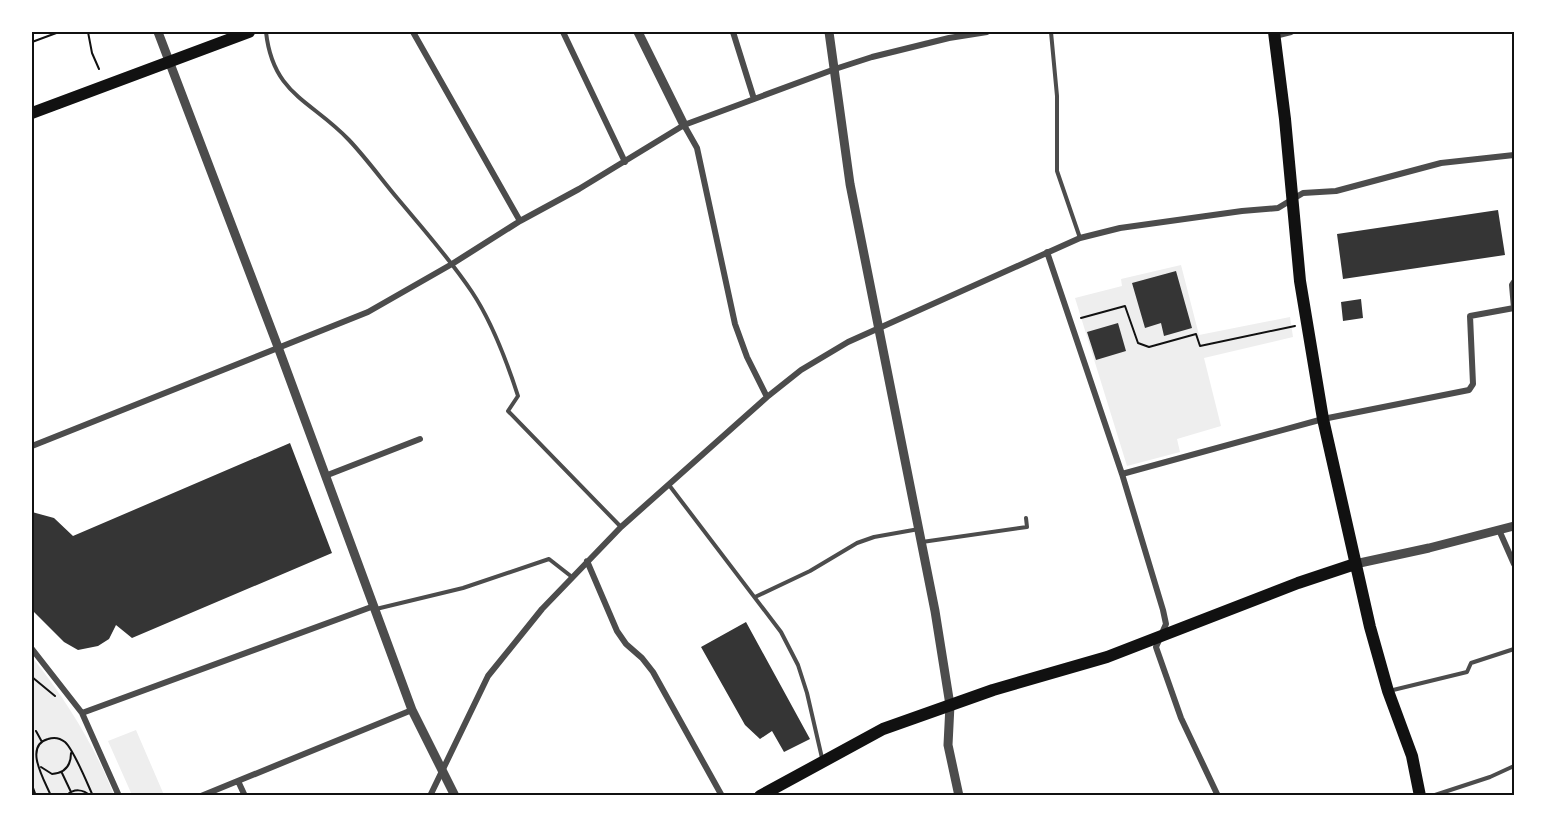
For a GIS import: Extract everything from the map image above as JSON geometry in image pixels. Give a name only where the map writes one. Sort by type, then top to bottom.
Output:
[{"type":"main road","points":[[32,113],[249,32]]},
{"type":"main road","points":[[1274,34],[1307,323],[1323,419],[1370,627],[1388,691],[1412,756],[1420,795]]},
{"type":"main road","points":[[760,795],[883,729],[950,705],[1085,664],[1298,583],[1355,564]]},
{"type":"street","points":[[158,32],[278,347],[412,710],[455,795]]},
{"type":"street","points":[[413,32],[520,220]]},
{"type":"street","points":[[564,32],[625,162]]},
{"type":"street","points":[[639,32],[697,148],[735,324],[747,357],[767,397]]},
{"type":"street","points":[[733,32],[754,99]]},
{"type":"street","points":[[829,32],[850,184],[936,611],[950,705],[948,745],[960,795]]},
{"type":"street","points":[[32,446],[369,312],[452,264],[520,220],[625,162],[684,125],[835,69],[948,35],[987,32]]},
{"type":"street","points":[[1274,34],[1292,32]]},
{"type":"street","points":[[430,795],[488,676],[542,609],[621,527],[767,397],[801,370],[848,342],[1080,238],[1119,228],[1278,208],[1303,193],[1336,191],[1441,163],[1515,155]]},
{"type":"street","points":[[1047,252],[1122,474],[1163,610],[1166,624],[1156,647],[1181,718],[1218,795]]},
{"type":"street","points":[[1122,474],[1323,419],[1469,390],[1473,384],[1470,316],[1514,308],[1512,285],[1515,282]]},
{"type":"street","points":[[325,476],[420,439]]},
{"type":"street","points":[[1355,564],[1515,526]]},
{"type":"street","points":[[1499,530],[1515,564]]},
{"type":"street","points":[[587,561],[617,631],[626,644],[653,672],[722,795]]},
{"type":"street","points":[[82,713],[375,607]]},
{"type":"street","points":[[32,650],[82,713],[119,795]]},
{"type":"street","points":[[201,795],[412,710]]},
{"type":"street","points":[[238,781],[245,795]]},
{"type":"lane","points":[[266,32],[277,72],[284,83],[348,139],[452,264],[474,294],[506,360],[518,396],[508,411],[621,527]]},
{"type":"lane","points":[[1051,32],[1057,96],[1057,171],[1080,238]]},
{"type":"lane","points":[[669,484],[781,632],[798,665],[823,761]]},
{"type":"lane","points":[[922,542],[1027,527],[1026,518]]},
{"type":"lane","points":[[755,597],[810,571],[857,543],[874,537],[919,529]]},
{"type":"lane","points":[[375,607],[463,588],[549,559],[572,577]]},
{"type":"lane","points":[[1388,691],[1467,672],[1471,663],[1515,649]]},
{"type":"lane","points":[[1432,795],[1490,777],[1515,766]]},
{"type":"path","points":[[32,42],[59,32]]},
{"type":"path","points":[[88,32],[92,53],[99,69]]},
{"type":"path","points":[[1072,321],[1125,306],[1138,343],[1149,347],[1196,334],[1200,346],[1307,323]]},
{"type":"path","points":[[32,677],[59,698],[69,696]]},
{"type":"path","points":[[36,731],[42,742]]},
{"type":"path","points":[[71,749],[71,761],[61,771],[52,774],[38,764],[36,751],[42,742],[56,738],[67,743],[71,749],[92,795]]},
{"type":"path","points":[[32,752],[51,795]]},
{"type":"path","points":[[61,771],[71,792]]},
{"type":"path","points":[[32,785],[36,795]]},
{"type":"path","points":[[66,795],[80,790],[92,795]]},
{"type":"shaded area","points":[[1181,265],[1199,335],[1290,317],[1293,337],[1204,358],[1221,426],[1177,439],[1180,452],[1127,466],[1075,298],[1122,286],[1121,279]]},
{"type":"shaded area","points":[[32,657],[78,723],[114,795],[32,795]]},
{"type":"shaded area","points":[[136,730],[164,795],[132,795],[108,741]]},
{"type":"building","points":[[1498,210],[1505,255],[1343,279],[1337,234]]},
{"type":"building","points":[[1176,271],[1192,328],[1164,336],[1161,323],[1145,328],[1132,283]]},
{"type":"building","points":[[1361,299],[1363,318],[1343,321],[1341,302]]},
{"type":"building","points":[[1118,323],[1126,351],[1096,360],[1087,332]]},
{"type":"building","points":[[290,443],[332,553],[132,638],[116,625],[109,639],[98,646],[78,650],[64,642],[32,610],[32,512],[54,518],[73,536]]},
{"type":"building","points":[[746,622],[810,739],[784,752],[772,731],[760,739],[745,725],[701,647]]}]
